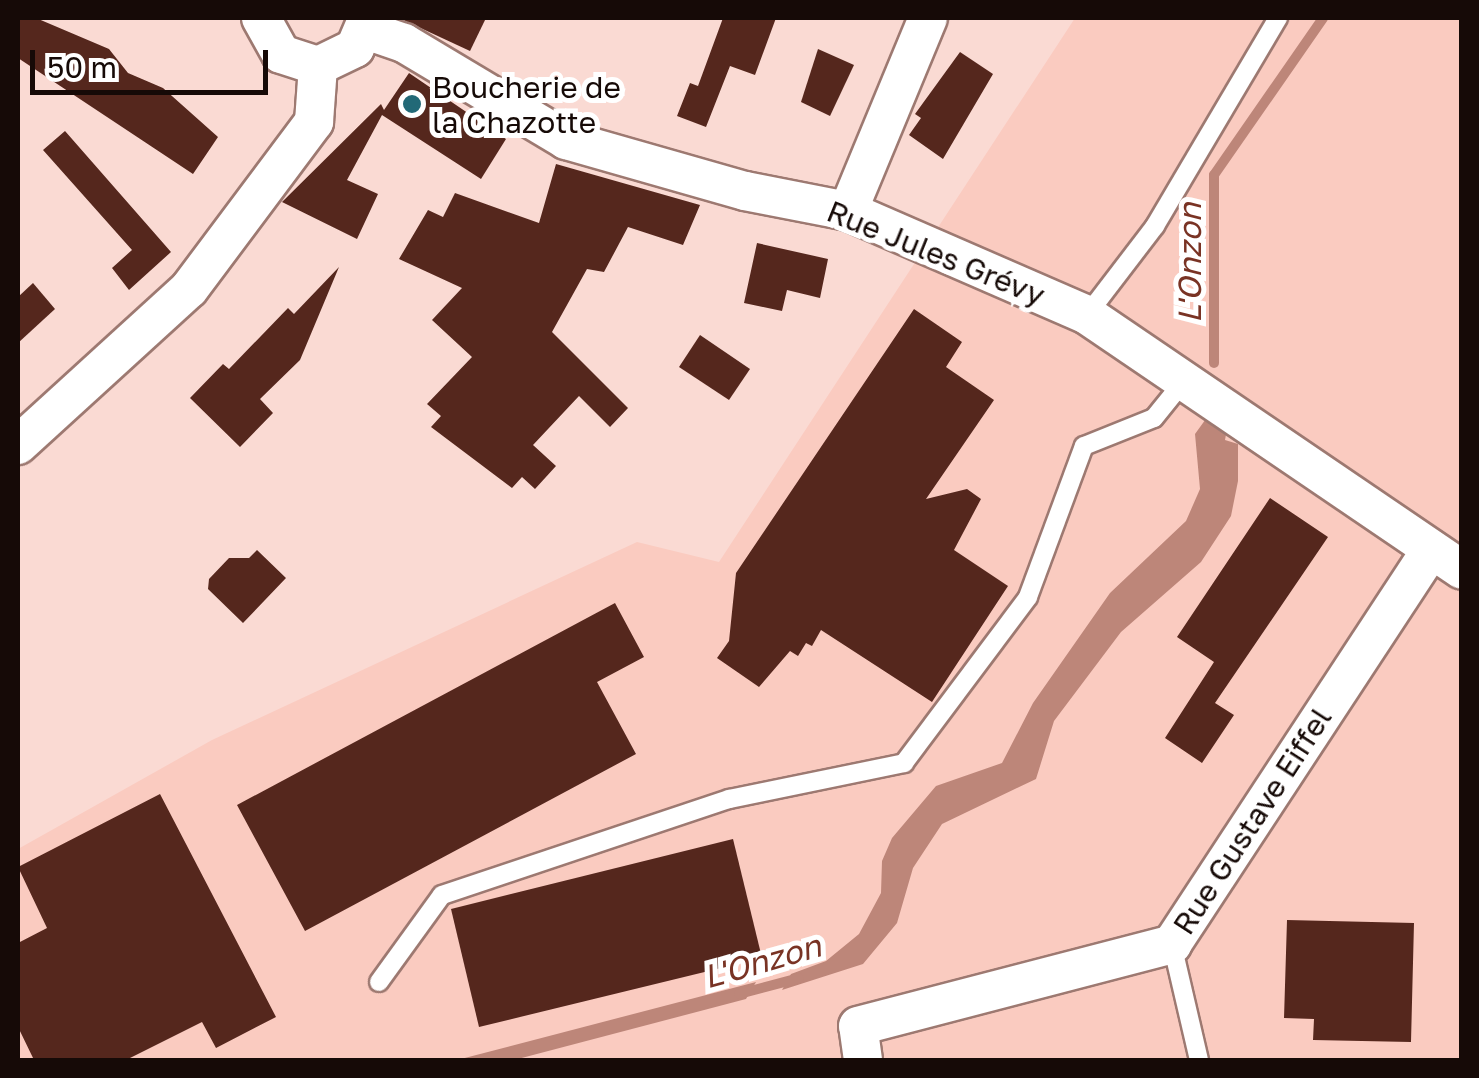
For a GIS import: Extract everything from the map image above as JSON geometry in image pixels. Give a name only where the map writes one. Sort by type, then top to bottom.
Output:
[{"type":"street","points":[[261,18],[280,54],[318,66],[347,55],[367,24]]},
{"type":"street","points":[[848,211],[928,18]]},
{"type":"street","name":"Rue Jules Grévy","points":[[367,24],[566,140],[745,191],[848,211],[1087,316],[1446,559]]},
{"type":"street","points":[[18,445],[189,289],[314,122],[318,66]]},
{"type":"street","name":"Rue Gustave Eiffel","points":[[863,1060],[858,1026],[1172,944],[1446,559]]},
{"type":"lane","points":[[1087,316],[1155,226],[1278,18]]},
{"type":"lane","points":[[379,982],[442,895],[729,798],[904,763],[1028,597],[1084,446],[1154,418],[1184,381]]},
{"type":"lane","points":[[1172,944],[1199,1060]]},
{"type":"shaded area","points":[[1075,18],[1461,18],[1461,1060],[18,1060],[18,849],[212,740],[637,542],[719,562]]},
{"type":"shaded area","points":[[1208,416],[1227,429],[1225,440],[1238,444],[1238,481],[1231,516],[1201,562],[1121,632],[1054,721],[1036,779],[942,824],[913,868],[897,923],[863,964],[782,990],[791,974],[826,961],[859,934],[881,893],[882,861],[892,838],[936,786],[1002,763],[1033,703],[1110,593],[1186,521],[1200,489],[1195,434]]},
{"type":"shaded area","points":[[756,982],[746,999],[514,1060],[457,1060]]},
{"type":"building","points":[[18,18],[36,18],[109,49],[128,73],[163,88],[218,137],[193,174],[18,58]]},
{"type":"building","points":[[399,18],[486,18],[470,51]]},
{"type":"building","points":[[723,18],[776,18],[755,75],[730,66],[706,127],[677,116],[690,83],[698,86]]},
{"type":"building","points":[[818,49],[854,65],[830,116],[801,102]]},
{"type":"building","points":[[960,52],[993,74],[943,159],[909,135],[921,118],[915,114]]},
{"type":"building","points":[[409,73],[506,139],[481,179],[382,115],[347,180],[378,194],[357,239],[282,202],[381,104],[384,110]]},
{"type":"building","points":[[65,131],[171,252],[129,290],[112,268],[132,250],[43,150]]},
{"type":"building","points":[[556,164],[700,205],[683,245],[628,227],[604,272],[587,269],[552,332],[628,408],[610,427],[579,396],[533,445],[556,466],[535,489],[522,477],[512,488],[431,427],[441,416],[427,404],[472,357],[432,320],[462,288],[399,259],[428,210],[443,217],[455,193],[539,223]]},
{"type":"building","points":[[757,243],[828,259],[820,298],[787,290],[782,311],[744,303]]},
{"type":"building","points":[[339,267],[300,360],[260,399],[273,413],[240,447],[190,398],[223,364],[229,369],[288,308],[294,314]]},
{"type":"building","points":[[33,283],[55,309],[18,343],[18,297]]},
{"type":"building","points":[[914,309],[962,342],[946,367],[994,400],[926,499],[967,489],[981,499],[954,550],[1008,586],[932,702],[821,630],[812,646],[806,643],[798,656],[790,651],[759,687],[717,658],[729,641],[736,573]]},
{"type":"building","points":[[700,335],[750,369],[729,400],[679,367]]},
{"type":"building","points":[[1270,498],[1328,537],[1215,703],[1234,715],[1202,763],[1165,738],[1214,662],[1177,637]]},
{"type":"building","points":[[257,550],[286,578],[243,623],[208,589],[209,579],[229,558],[249,558]]},
{"type":"building","points":[[615,603],[644,657],[597,682],[636,754],[305,931],[237,805]]},
{"type":"building","points":[[160,794],[276,1017],[216,1048],[202,1022],[126,1060],[34,1060],[18,1027],[18,943],[47,928],[18,867]]},
{"type":"building","points":[[733,839],[762,958],[479,1027],[451,909]]},
{"type":"building","points":[[1287,920],[1414,923],[1411,1042],[1313,1040],[1314,1019],[1284,1018]]},
{"type":"waterway","name":"L'Onzon","points":[[1214,363],[1214,175],[1323,18]]},
{"type":"waterway","name":"L'Onzon","points":[[739,994],[799,978]]},
{"type":"place","name":"Boucherie de la Chazotte","points":[[412,104]]}]
